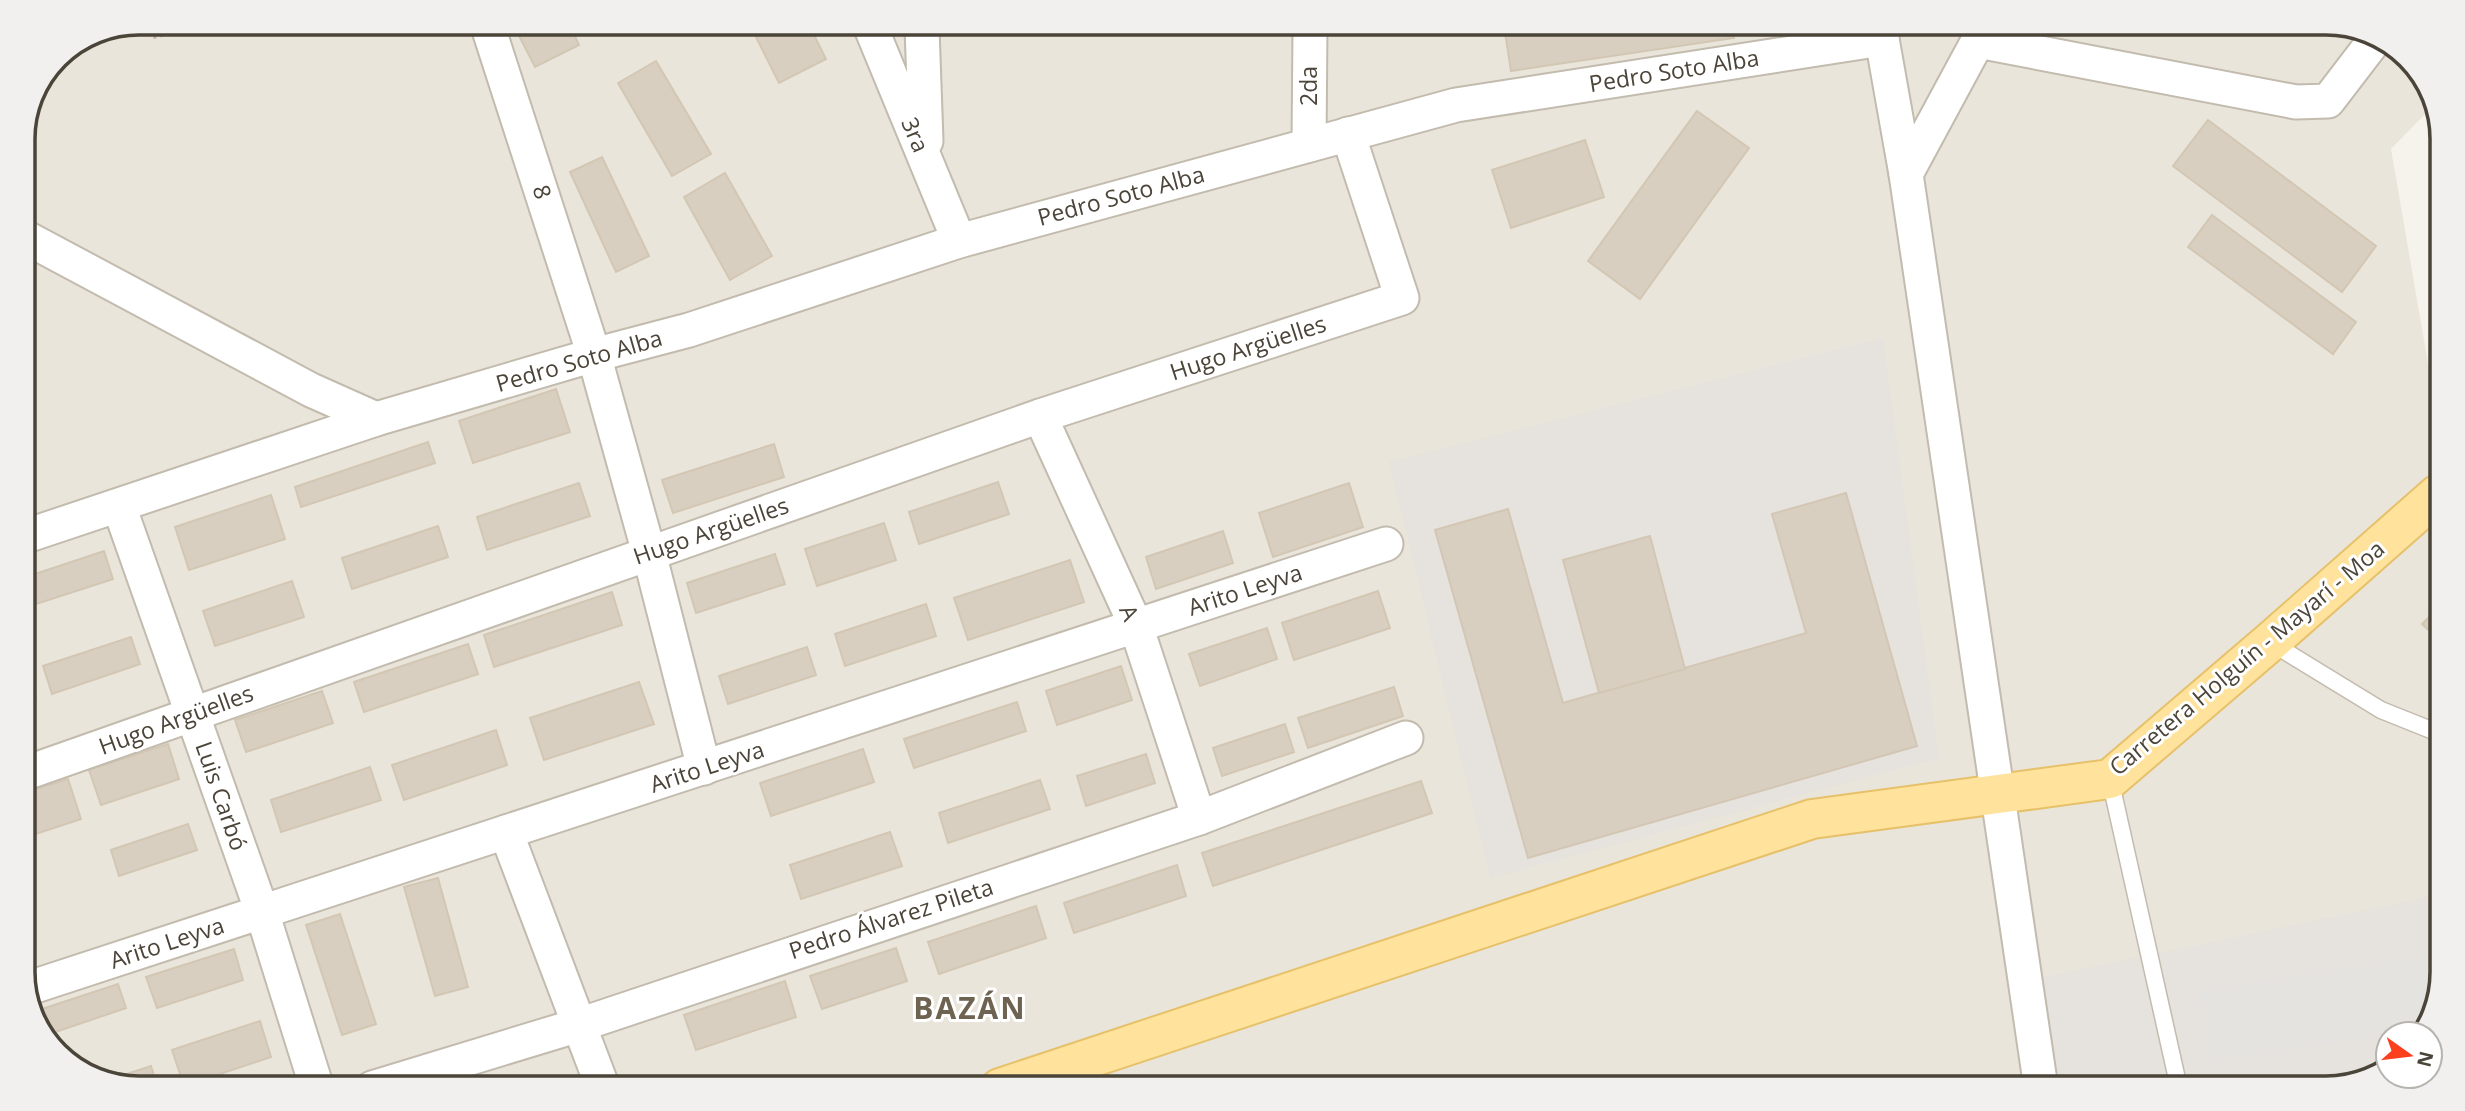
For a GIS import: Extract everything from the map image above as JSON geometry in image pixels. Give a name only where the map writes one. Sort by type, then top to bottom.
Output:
[{"type":"main road","name":"Carretera Holguín - Mayarí - Moa","points":[[1036,1076],[1812,819],[2110,779],[2430,501]]},
{"type":"street","name":"8","points":[[491,35],[594,355],[649,553],[704,768]]},
{"type":"street","name":"3ra","points":[[873,35],[959,241]]},
{"type":"street","points":[[922,35],[926,163]]},
{"type":"street","name":"2da","points":[[1309,145],[1310,35]]},
{"type":"street","name":"Pedro Soto Alba","points":[[35,533],[376,419],[689,330],[959,241],[1348,134],[1456,105],[1862,35]]},
{"type":"street","points":[[1880,35],[1906,174],[2039,1076]]},
{"type":"street","points":[[1906,174],[1981,35]]},
{"type":"street","points":[[1991,35],[2296,102],[2328,101],[2371,45]]},
{"type":"street","name":"Hugo Argüelles","points":[[35,770],[1040,416],[1402,298],[1348,134]]},
{"type":"street","points":[[35,242],[311,390],[376,419]]},
{"type":"street","name":"A","points":[[1040,416],[1136,626],[1199,818]]},
{"type":"street","name":"Luis Carbó","points":[[119,506],[262,912],[313,1076]]},
{"type":"street","name":"Arito Leyva","points":[[36,986],[1387,544]]},
{"type":"street","name":"Pedro Álvarez Pileta","points":[[411,1076],[579,1025],[1199,818],[1406,738]]},
{"type":"street","points":[[506,832],[598,1076]]},
{"type":"lane","points":[[2270,642],[2381,710],[2430,730]]},
{"type":"lane","points":[[2110,779],[2176,1076]]},
{"type":"shaded area","points":[[139,35],[2326,35],[2366,43],[2400,65],[2419,93],[2426,113],[2391,149],[2430,375],[2430,972],[2418,1020],[2374,1020],[2374,1064],[2353,1072],[2326,1076],[139,1076],[99,1068],[65,1046],[53,1030],[41,1005],[35,979],[35,132],[46,93],[70,61],[87,49],[106,41]]},
{"type":"shaded area","points":[[1883,338],[1939,758],[1490,878],[1389,462]]},
{"type":"shaded area","points":[[2430,897],[2430,972],[2422,1012],[2418,1020],[2374,1020],[2372,1065],[2353,1072],[2326,1076],[2055,1076],[2035,979]]},
{"type":"shaded area","points":[[2430,955],[2428,992],[2418,1020],[2374,1020],[2374,1037],[2209,1062],[2198,990]]},
{"type":"building","points":[[519,35],[574,35],[579,45],[535,67]]},
{"type":"building","points":[[755,35],[814,35],[826,59],[779,83]]},
{"type":"building","points":[[1505,35],[1734,35],[1734,38],[1511,71]]},
{"type":"building","points":[[656,61],[711,154],[672,176],[618,83]]},
{"type":"building","points":[[1697,111],[1749,148],[1640,299],[1588,261]]},
{"type":"building","points":[[2208,120],[2376,246],[2342,292],[2173,166]]},
{"type":"building","points":[[1585,140],[1604,197],[1511,228],[1492,170]]},
{"type":"building","points":[[602,157],[649,256],[616,272],[570,172]]},
{"type":"building","points":[[725,173],[772,256],[730,280],[684,197]]},
{"type":"building","points":[[2212,215],[2356,322],[2333,354],[2188,247]]},
{"type":"building","points":[[556,389],[570,432],[473,463],[459,421]]},
{"type":"building","points":[[428,442],[435,463],[301,507],[295,487]]},
{"type":"building","points":[[774,444],[784,477],[673,513],[662,480]]},
{"type":"building","points":[[998,482],[1009,514],[919,544],[909,512]]},
{"type":"building","points":[[579,483],[590,516],[487,550],[477,517]]},
{"type":"building","points":[[1349,483],[1363,527],[1273,557],[1259,513]]},
{"type":"building","points":[[1846,493],[1917,746],[1528,858],[1435,530],[1508,509],[1563,703],[1806,633],[1772,514]]},
{"type":"building","points":[[271,495],[285,539],[189,570],[175,527]]},
{"type":"building","points":[[884,523],[896,560],[817,586],[805,549]]},
{"type":"building","points":[[438,526],[448,557],[352,589],[342,558]]},
{"type":"building","points":[[1223,531],[1233,563],[1156,589],[1146,557]]},
{"type":"building","points":[[1650,536],[1685,669],[1599,693],[1563,560]]},
{"type":"building","points":[[104,551],[113,579],[35,604],[35,574]]},
{"type":"building","points":[[775,554],[785,584],[696,613],[687,583]]},
{"type":"building","points":[[1070,560],[1084,602],[968,640],[954,598]]},
{"type":"building","points":[[292,581],[304,617],[215,646],[203,611]]},
{"type":"building","points":[[1378,591],[1390,628],[1294,660],[1282,623]]},
{"type":"building","points":[[612,592],[622,625],[494,667],[484,635]]},
{"type":"building","points":[[926,604],[936,636],[845,666],[835,634]]},
{"type":"building","points":[[2430,616],[2430,631],[2422,624]]},
{"type":"building","points":[[1267,628],[1277,659],[1200,686],[1189,654]]},
{"type":"building","points":[[131,637],[140,664],[52,694],[43,666]]},
{"type":"building","points":[[468,644],[478,674],[364,712],[354,682]]},
{"type":"building","points":[[807,647],[816,675],[728,704],[719,676]]},
{"type":"building","points":[[1121,666],[1132,700],[1057,725],[1046,691]]},
{"type":"building","points":[[639,682],[654,724],[544,760],[530,718]]},
{"type":"building","points":[[1394,687],[1403,716],[1308,748],[1298,718]]},
{"type":"building","points":[[322,691],[333,723],[246,752],[235,720]]},
{"type":"building","points":[[1017,702],[1026,731],[914,768],[904,739]]},
{"type":"building","points":[[1285,724],[1294,752],[1222,776],[1213,748]]},
{"type":"building","points":[[496,730],[507,765],[404,800],[392,765]]},
{"type":"building","points":[[168,744],[179,779],[101,805],[89,770]]},
{"type":"building","points":[[863,749],[874,782],[771,816],[760,783]]},
{"type":"building","points":[[1146,754],[1155,783],[1086,806],[1077,776]]},
{"type":"building","points":[[370,767],[381,800],[281,832],[271,800]]},
{"type":"building","points":[[68,779],[81,819],[35,834],[35,789]]},
{"type":"building","points":[[1040,780],[1050,809],[948,843],[939,813]]},
{"type":"building","points":[[1421,781],[1432,813],[1213,886],[1202,853]]},
{"type":"building","points":[[188,824],[197,850],[119,876],[111,850]]},
{"type":"building","points":[[890,832],[902,866],[801,899],[790,865]]},
{"type":"building","points":[[1177,865],[1186,896],[1074,933],[1064,903]]},
{"type":"building","points":[[438,878],[468,987],[435,996],[404,887]]},
{"type":"building","points":[[1036,906],[1046,938],[939,974],[928,942]]},
{"type":"building","points":[[340,914],[376,1024],[342,1035],[306,925]]},
{"type":"building","points":[[896,948],[907,981],[822,1009],[810,976]]},
{"type":"building","points":[[234,949],[243,980],[157,1008],[146,977]]},
{"type":"building","points":[[785,981],[796,1017],[696,1050],[684,1015]]},
{"type":"building","points":[[118,984],[126,1008],[55,1032],[42,1009]]},
{"type":"building","points":[[260,1021],[271,1057],[214,1076],[181,1076],[172,1050]]},
{"type":"building","points":[[151,1066],[154,1076],[139,1076],[125,1075]]},
{"type":"district","name":"BAZÁN","points":[[970,1009]]}]
